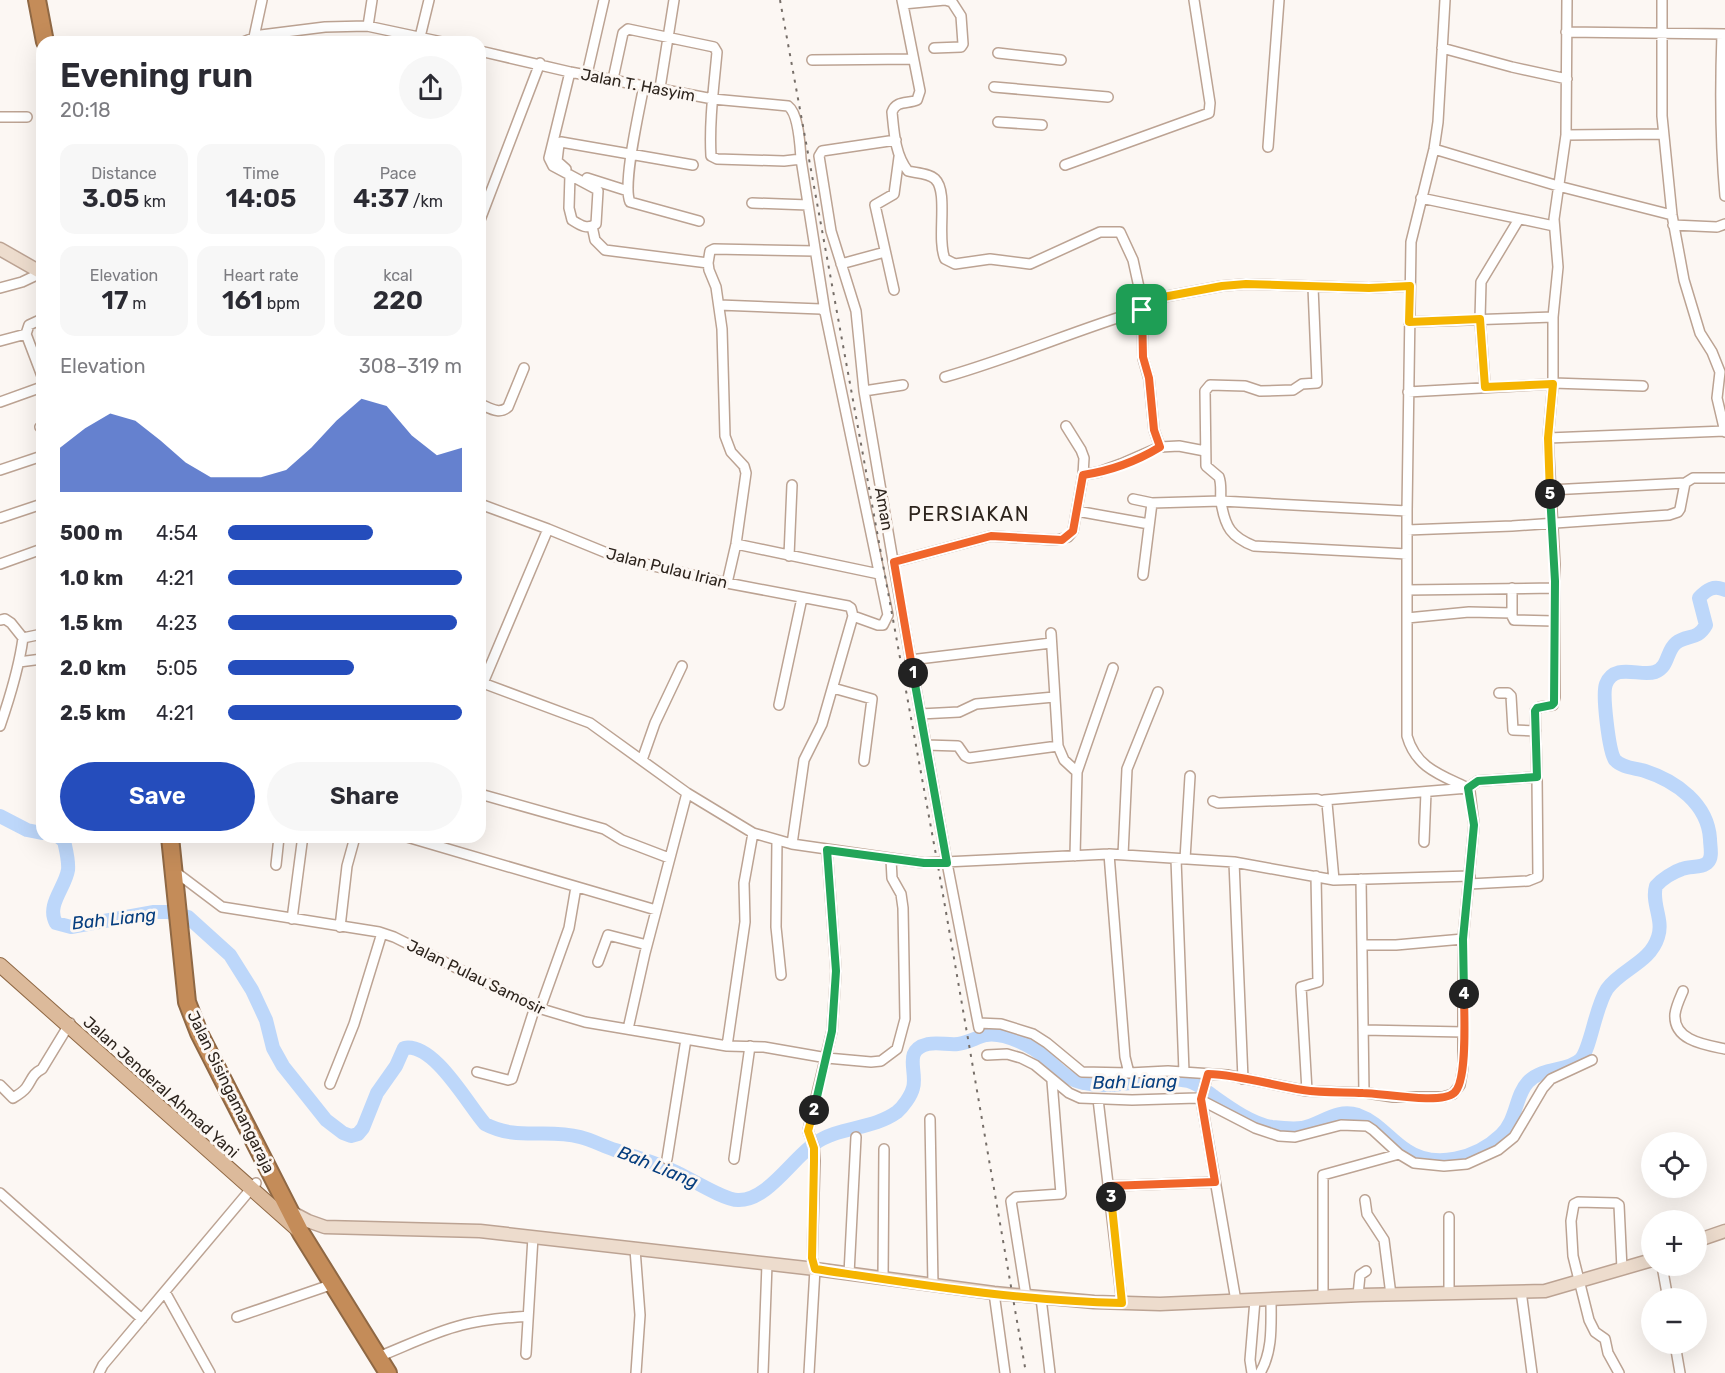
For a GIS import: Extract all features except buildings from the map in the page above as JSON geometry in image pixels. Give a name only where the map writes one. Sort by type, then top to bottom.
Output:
[{"type":"highway","points":[[37,0],[44,36]]},
{"type":"highway","name":"Jalan Sisingamangaraja","points":[[171,843],[187,1002],[199,1033],[301,1233],[388,1373]]},
{"type":"main road","name":"Jalan Jenderal Ahmad Yani","points":[[0,960],[69,1024]]},
{"type":"main road","name":"Jalan Jenderal Ahmad Yani","points":[[0,965],[253,1186],[301,1233]]},
{"type":"main road","name":"Jalan Jenderal Ahmad Yani","points":[[253,1186],[290,1211]]},
{"type":"street","points":[[254,36],[262,0]]},
{"type":"street","points":[[368,26],[372,0]]},
{"type":"street","points":[[420,36],[429,0]]},
{"type":"street","points":[[587,74],[604,0]]},
{"type":"street","points":[[660,88],[674,0]]},
{"type":"street","points":[[894,290],[875,205],[894,194],[899,156],[893,108],[896,105],[917,100],[920,91],[903,2],[945,0],[952,2],[956,7],[961,16],[963,46],[934,48]]},
{"type":"street","points":[[1065,165],[1209,113],[1210,103],[1194,0]]},
{"type":"street","points":[[1268,147],[1279,0]]},
{"type":"street","points":[[1445,0],[1438,122],[1434,149],[1411,242],[1407,511],[1407,736],[1411,749],[1426,767],[1468,788]]},
{"type":"street","points":[[486,684],[590,723],[687,793],[753,833],[792,844],[924,863],[1110,854],[1234,862],[1334,880],[1528,880],[1538,876],[1535,711],[1537,708],[1554,703],[1555,588],[1548,438],[1553,383],[1553,317],[1558,267],[1554,226],[1566,135],[1567,0]]},
{"type":"street","points":[[1548,438],[1725,431],[1717,398],[1720,372],[1712,352],[1700,333],[1684,280],[1672,220],[1663,134],[1662,0]]},
{"type":"street","points":[[261,36],[324,27],[368,26],[415,36]]},
{"type":"street","points":[[613,79],[625,30],[707,44],[716,49],[710,136],[711,156],[717,159],[784,161],[801,159],[825,312],[888,615],[882,625],[853,616],[822,724],[804,760],[792,844]]},
{"type":"street","points":[[1566,32],[1724,34],[1720,143],[1725,196]]},
{"type":"street","points":[[1442,48],[1567,79]]},
{"type":"street","name":"Jalan T. Hasyim","points":[[486,53],[540,63],[570,72],[713,99],[788,106],[794,113],[801,159]]},
{"type":"street","points":[[998,53],[1060,60]]},
{"type":"street","points":[[812,60],[913,59]]},
{"type":"street","points":[[486,204],[540,63]]},
{"type":"street","points":[[570,72],[549,158],[551,164],[598,191],[596,224],[592,226],[583,227],[572,220],[569,208],[570,175]]},
{"type":"street","points":[[644,85],[632,153],[628,198],[630,201],[699,221]]},
{"type":"street","points":[[994,87],[1108,97]]},
{"type":"street","points":[[0,117],[27,117]]},
{"type":"street","points":[[998,122],[1042,125]]},
{"type":"street","points":[[1566,135],[1663,134]]},
{"type":"street","name":"Aman","points":[[896,140],[822,151],[819,156],[831,231],[856,311],[864,391],[910,660],[978,1026],[1001,1024],[1033,1034],[1082,1072],[1129,1073]]},
{"type":"street","points":[[628,191],[590,180],[564,167],[557,161],[559,144],[561,142],[632,153],[693,165]]},
{"type":"street","points":[[1434,149],[1672,220],[1717,227],[1725,224]]},
{"type":"street","points":[[899,156],[908,171],[928,175],[937,180],[941,197],[943,256],[956,264],[990,259],[1030,264],[1100,232],[1120,232],[1132,260],[1142,305],[1143,357],[1149,378],[1154,430],[1160,447]]},
{"type":"street","points":[[1421,198],[1554,226]]},
{"type":"street","points":[[752,203],[808,205]]},
{"type":"street","points":[[1485,387],[1480,319],[1481,282],[1519,219]]},
{"type":"street","points":[[592,226],[595,240],[605,250],[708,263]]},
{"type":"street","points":[[0,249],[36,270]]},
{"type":"street","points":[[727,583],[736,544],[746,473],[744,466],[731,452],[725,436],[722,329],[716,287],[708,263],[710,252],[714,249],[815,251]]},
{"type":"street","points":[[841,264],[885,252]]},
{"type":"street","points":[[0,288],[36,276]]},
{"type":"street","points":[[945,377],[984,366],[1142,305],[1222,286],[1246,284],[1369,288],[1410,286]]},
{"type":"street","points":[[1313,287],[1317,383],[1302,384],[1293,390],[1260,391],[1245,386],[1210,385],[1207,387],[1205,391],[1207,469],[1219,477],[1221,501],[1229,529],[1239,540],[1254,546],[1407,554]]},
{"type":"street","points":[[719,305],[821,309],[825,312]]},
{"type":"street","points":[[1409,322],[1553,317]]},
{"type":"street","points":[[36,322],[30,325],[26,334],[36,360]]},
{"type":"street","points":[[0,341],[26,334]]},
{"type":"street","points":[[486,406],[497,411],[503,411],[508,407],[524,368]]},
{"type":"street","points":[[1408,392],[1553,383],[1643,386]]},
{"type":"street","points":[[864,391],[903,385]]},
{"type":"street","points":[[0,402],[36,389]]},
{"type":"street","points":[[894,562],[991,536],[1062,540],[1073,531],[1084,458],[1082,450],[1066,426]]},
{"type":"street","points":[[1083,475],[1110,468],[1160,447],[1179,446],[1205,451]]},
{"type":"street","points":[[0,470],[36,458]]},
{"type":"street","points":[[1550,490],[1685,483],[1693,477],[1725,478]]},
{"type":"street","points":[[1407,531],[1669,515],[1678,512],[1685,483]]},
{"type":"street","points":[[789,556],[792,485]]},
{"type":"street","points":[[1133,500],[1152,503],[1221,501],[1407,511]]},
{"type":"street","points":[[1143,575],[1152,503]]},
{"type":"street","points":[[0,518],[36,506]]},
{"type":"street","name":"Jalan Pulau Irian","points":[[486,506],[619,558],[727,583],[848,606],[853,616]]},
{"type":"street","points":[[1077,511],[1149,524]]},
{"type":"street","points":[[486,673],[548,529]]},
{"type":"street","points":[[736,544],[879,574]]},
{"type":"street","points":[[0,564],[36,551]]},
{"type":"street","points":[[1512,588],[1514,620],[1554,621]]},
{"type":"street","points":[[1407,590],[1555,588]]},
{"type":"street","points":[[779,705],[802,598]]},
{"type":"street","points":[[1407,618],[1469,612],[1512,613]]},
{"type":"street","points":[[0,620],[5,619],[11,623],[23,638],[19,662],[0,726]]},
{"type":"street","points":[[23,638],[36,635]]},
{"type":"street","points":[[910,660],[1051,638],[1058,746],[1064,760],[1077,772]]},
{"type":"street","points":[[19,662],[36,660]]},
{"type":"street","points":[[642,760],[655,723],[681,666]]},
{"type":"street","points":[[1076,856],[1077,772],[1113,668]]},
{"type":"street","points":[[833,687],[872,699],[864,761]]},
{"type":"street","points":[[1123,855],[1127,769],[1158,692]]},
{"type":"street","points":[[1499,693],[1508,693],[1510,696],[1513,730],[1536,731]]},
{"type":"street","points":[[920,714],[959,712],[976,704],[1054,697]]},
{"type":"street","points":[[926,745],[958,746],[969,758],[1058,746]]},
{"type":"street","points":[[1184,1072],[1180,859],[1190,776]]},
{"type":"street","points":[[1213,801],[1218,803],[1324,800],[1468,788],[1478,781],[1537,777]]},
{"type":"street","points":[[1110,854],[1125,1057],[1129,1073],[1168,1071],[1208,1076],[1227,1075],[1307,1090],[1405,1097],[1443,1097],[1453,1094],[1460,1085],[1464,1032],[1463,939],[1474,825],[1468,788]]},
{"type":"street","points":[[1424,842],[1426,792]]},
{"type":"street","points":[[628,1029],[647,945],[687,793]]},
{"type":"street","points":[[486,796],[604,830],[622,840],[669,858]]},
{"type":"street","points":[[1324,800],[1327,803],[1334,880]]},
{"type":"street","points":[[727,1046],[745,922],[744,883],[753,833]]},
{"type":"street","points":[[777,840],[776,927],[781,975]]},
{"type":"street","points":[[276,865],[278,843]]},
{"type":"street","points":[[292,919],[302,843]]},
{"type":"street","points":[[340,927],[347,866],[353,843]]},
{"type":"street","points":[[427,843],[656,910]]},
{"type":"street","points":[[809,1373],[815,1269],[812,1258],[814,1148],[808,1131],[832,1031],[836,971],[827,850]]},
{"type":"street","name":"Jalan Pulau Samosir","points":[[173,870],[222,907],[382,933],[538,1008],[585,1022],[727,1046],[764,1047],[827,1058],[871,1062],[881,1061],[897,1049],[905,1019],[903,908],[901,894],[892,878],[891,859]]},
{"type":"street","points":[[1234,862],[1243,1079]]},
{"type":"street","points":[[1307,1090],[1301,987],[1318,982],[1316,876]]},
{"type":"street","points":[[1361,879],[1364,1093]]},
{"type":"street","points":[[477,1072],[508,1080],[512,1078],[569,928],[576,887]]},
{"type":"street","points":[[330,1084],[354,1024],[382,933]]},
{"type":"street","points":[[598,962],[608,935],[647,945]]},
{"type":"street","points":[[1362,945],[1396,945],[1463,939]]},
{"type":"street","points":[[1683,991],[1675,1012],[1680,1030],[1687,1038],[1698,1043],[1725,1050]]},
{"type":"street","points":[[0,1085],[14,1098],[21,1093],[34,1073],[42,1069],[69,1024]]},
{"type":"street","points":[[1363,1030],[1464,1032]]},
{"type":"street","points":[[667,1159],[686,1039]]},
{"type":"street","points":[[734,1159],[750,1047]]},
{"type":"street","points":[[987,1054],[1007,1054],[1022,1058],[1035,1065],[1069,1093],[1080,1098],[1202,1097],[1255,1128],[1279,1136],[1295,1137],[1341,1125],[1367,1126],[1399,1154],[1414,1163],[1444,1166],[1467,1164],[1498,1150],[1514,1137],[1543,1088],[1551,1079],[1593,1060]]},
{"type":"street","points":[[1208,1076],[1202,1097],[1236,1301]]},
{"type":"street","points":[[1026,1296],[1011,1201],[1017,1197],[1061,1194],[1052,1081]]},
{"type":"street","points":[[1098,1099],[1122,1303]]},
{"type":"street","points":[[930,1119],[933,1285]]},
{"type":"street","points":[[849,1274],[856,1137]]},
{"type":"street","points":[[883,1279],[884,1149]]},
{"type":"street","points":[[1323,1297],[1323,1175],[1399,1154]]},
{"type":"street","points":[[1109,1186],[1215,1182]]},
{"type":"street","points":[[99,1373],[103,1365],[253,1186]]},
{"type":"street","points":[[0,1193],[142,1319]]},
{"type":"street","points":[[1365,1200],[1367,1214],[1384,1240],[1392,1295]]},
{"type":"street","points":[[1619,1373],[1608,1353],[1605,1340],[1591,1327],[1573,1256],[1571,1221],[1574,1204],[1578,1202],[1619,1205],[1622,1269]]},
{"type":"street","points":[[290,1211],[325,1227],[480,1231],[815,1269],[994,1293],[1122,1303],[1160,1304],[1358,1295],[1545,1291],[1641,1263]]},
{"type":"street","points":[[1449,1217],[1449,1294]]},
{"type":"street","points":[[301,1233],[315,1232],[325,1227]]},
{"type":"street","points":[[1707,1237],[1725,1231]]},
{"type":"street","points":[[526,1354],[533,1237]]},
{"type":"street","points":[[635,1249],[640,1315],[636,1373]]},
{"type":"street","points":[[763,1373],[767,1264]]},
{"type":"street","points":[[1358,1295],[1360,1275],[1366,1271]]},
{"type":"street","points":[[237,1317],[333,1284]]},
{"type":"street","points":[[1521,1291],[1532,1373]]},
{"type":"street","points":[[165,1292],[210,1373]]},
{"type":"street","points":[[994,1293],[1005,1373]]},
{"type":"street","points":[[1041,1298],[1050,1373]]},
{"type":"street","points":[[1252,1373],[1250,1360],[1255,1300]]},
{"type":"street","points":[[1260,1373],[1265,1365],[1270,1345],[1271,1300]]},
{"type":"street","points":[[378,1357],[438,1332],[462,1325],[491,1319],[528,1316]]},
{"type":"street","points":[[1677,1354],[1680,1373]]},
{"type":"waterway","name":"Bah Liang","points":[[64,843],[68,870],[53,910],[56,923],[71,927],[154,912],[168,912],[188,917],[230,955],[252,990],[266,1020],[273,1048],[283,1066],[326,1120],[351,1136],[358,1134],[363,1128],[377,1093],[396,1066],[404,1048],[415,1049],[438,1064],[485,1124],[509,1132],[584,1138],[663,1166],[725,1197],[738,1200],[759,1194],[769,1187],[806,1151],[824,1138],[877,1122],[897,1112],[912,1091],[913,1056],[920,1047],[932,1043],[962,1043],[986,1035],[994,1035],[1027,1045],[1078,1082],[1110,1085],[1162,1079],[1188,1081],[1195,1083],[1241,1115],[1272,1127],[1302,1128],[1336,1115],[1350,1113],[1372,1122],[1400,1146],[1417,1156],[1442,1160],[1455,1159],[1480,1150],[1501,1135],[1510,1122],[1524,1088],[1534,1077],[1570,1066],[1581,1059],[1588,1046],[1599,1006],[1607,989],[1649,953],[1658,937],[1660,924],[1655,899],[1656,886],[1675,872],[1706,864],[1710,860],[1708,826],[1697,805],[1668,781],[1657,775],[1625,766],[1615,760],[1608,735],[1605,690],[1610,677],[1615,674],[1649,673],[1660,670],[1676,643],[1699,633],[1706,625],[1699,598],[1711,589],[1725,590]]},
{"type":"waterway","name":"Bah Liang","points":[[0,816],[27,830],[36,832]]},
{"type":"railway","points":[[780,0],[938,866],[1026,1373]]},
{"type":"district","name":"PERSIAKAN","points":[[969,514]]},
{"type":"route","points":[[1246,284],[1369,288],[1410,286],[1409,322],[1480,319],[1485,387],[1553,384],[1548,438],[1555,581],[1555,697],[1552,705],[1537,708],[1535,711],[1537,777],[1478,781],[1468,788],[1474,825],[1463,939],[1464,1040],[1460,1085],[1453,1094],[1443,1097],[1393,1097],[1367,1093],[1307,1090],[1227,1075],[1208,1074],[1201,1099],[1215,1182],[1109,1186],[1122,1303],[994,1293],[815,1269],[812,1258],[814,1148],[808,1131],[832,1031],[836,971],[827,850],[924,863],[947,863],[894,562],[991,536],[1062,540],[1073,531],[1083,475],[1100,472],[1160,447],[1156,441],[1149,378],[1143,357],[1142,310],[1142,301],[1222,286],[1246,284]]}]
